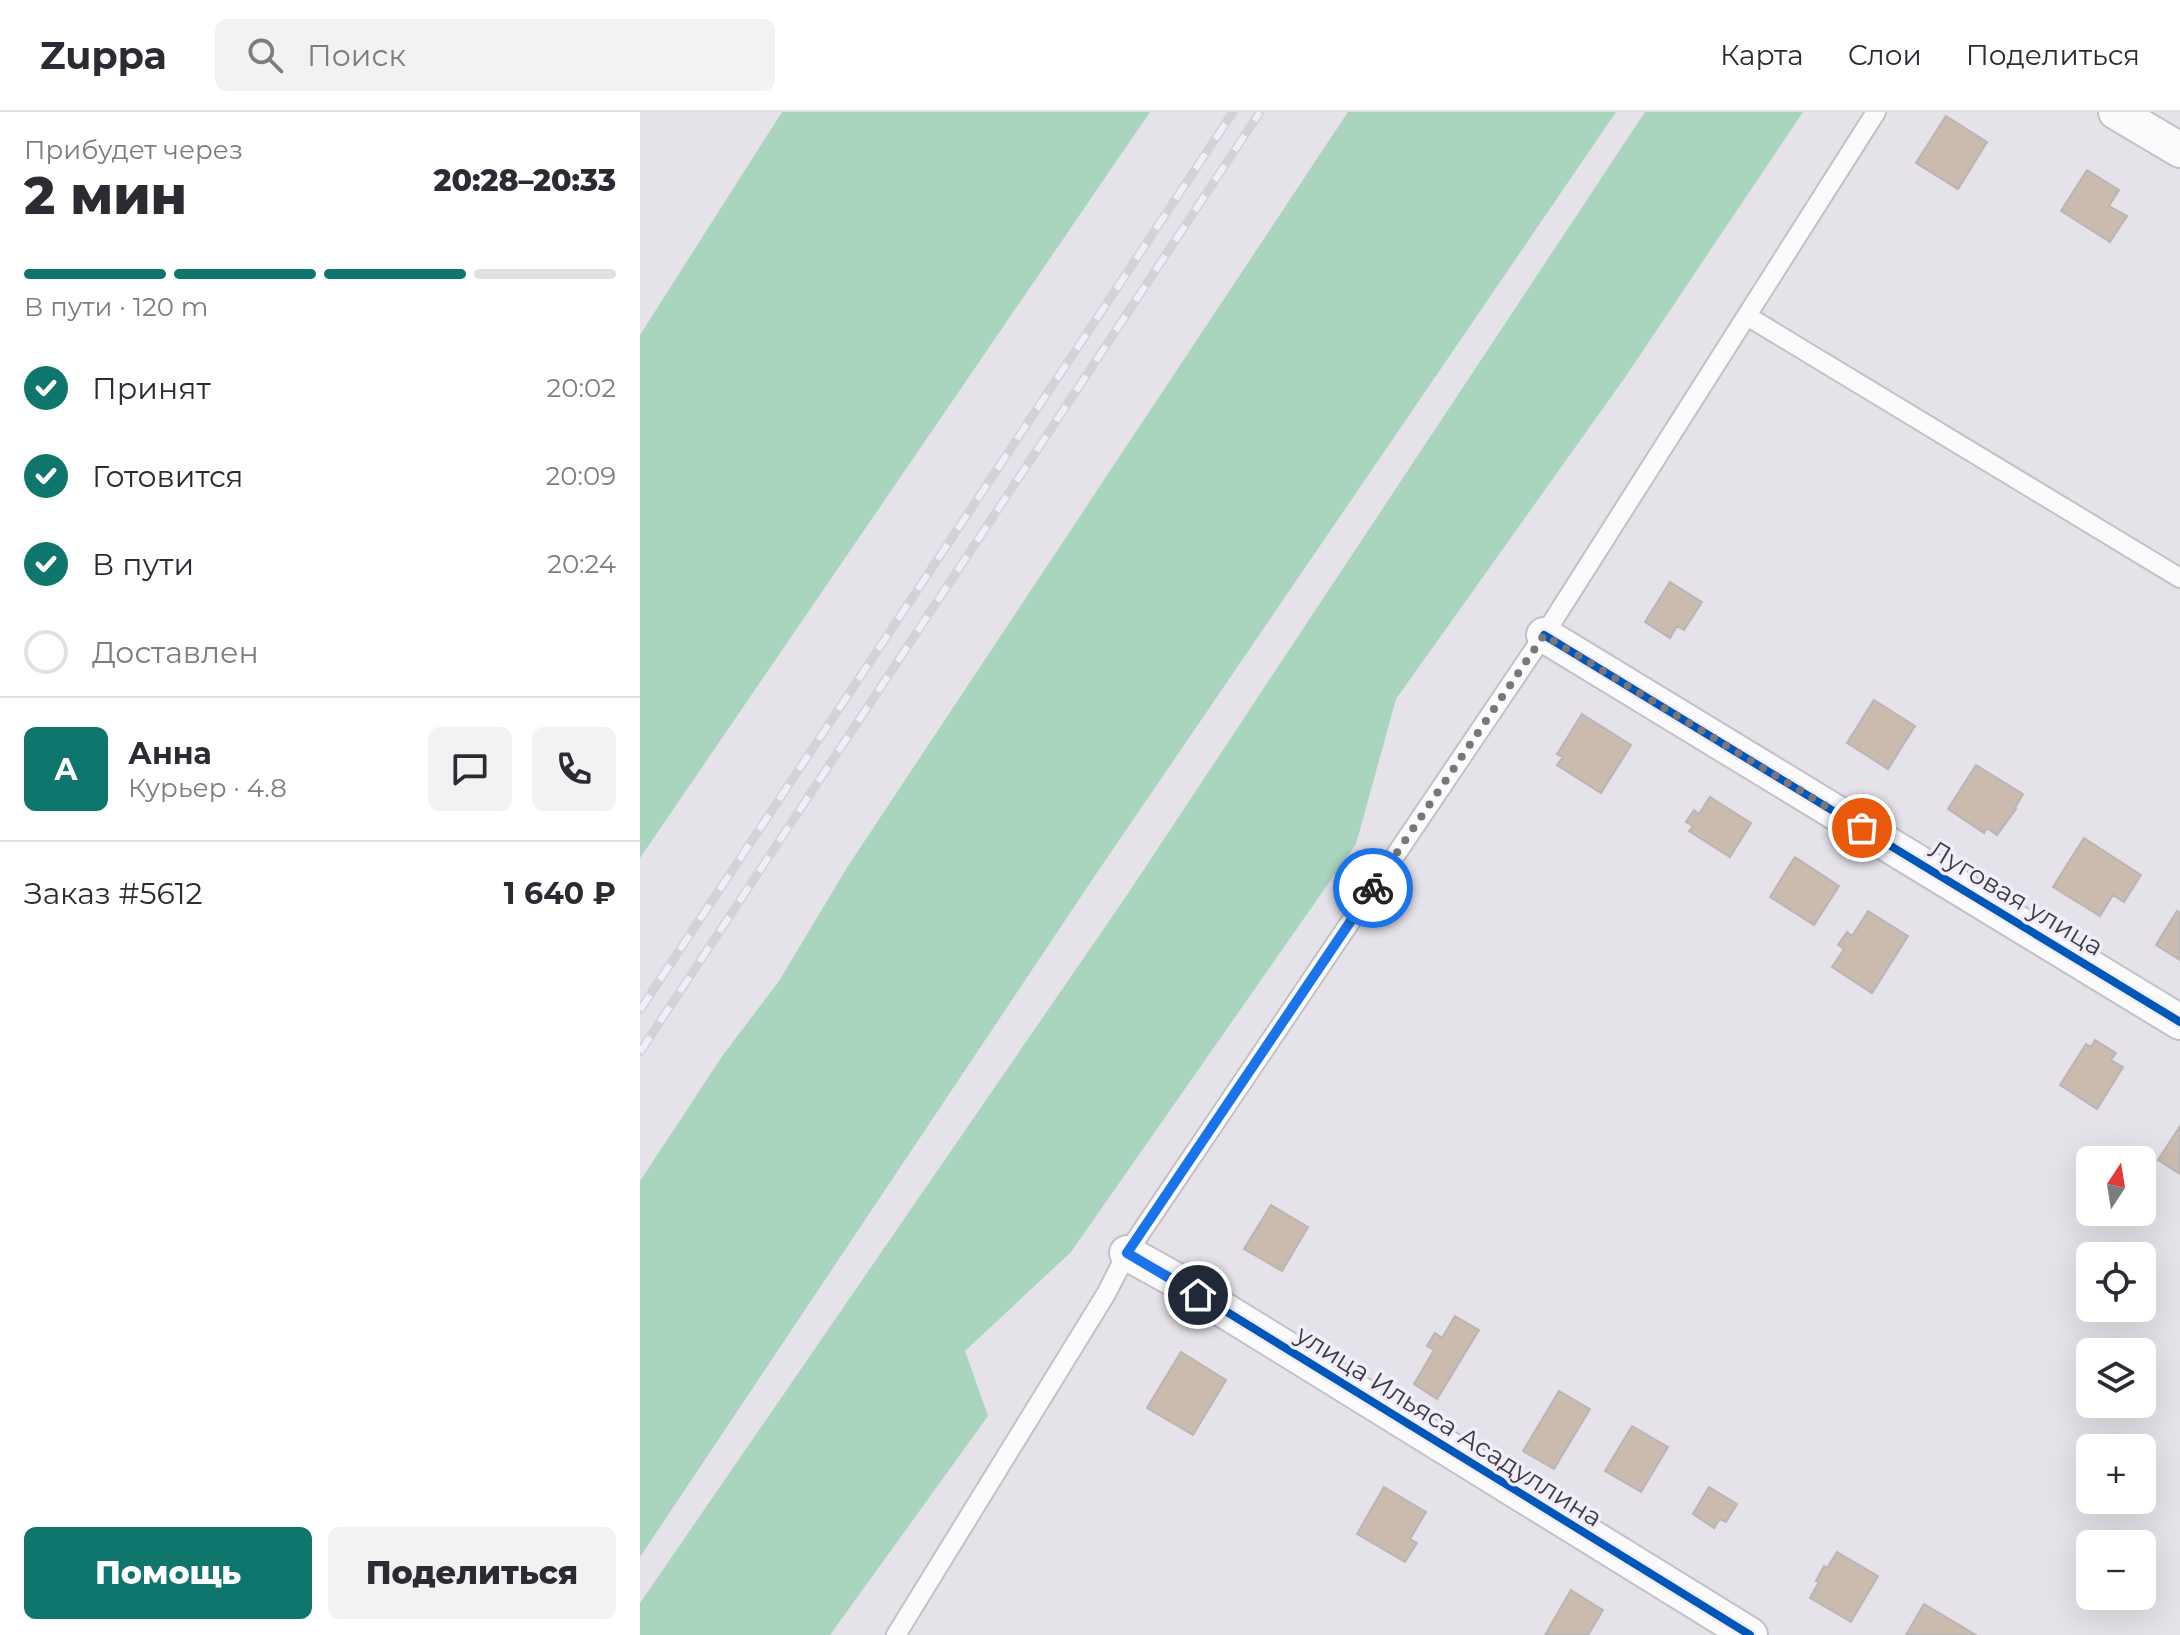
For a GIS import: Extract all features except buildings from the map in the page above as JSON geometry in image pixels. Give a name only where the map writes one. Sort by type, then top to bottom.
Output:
[{"type":"street","points":[[2116,112],[2180,150]]},
{"type":"street","name":"Луговая улица","points":[[1544,635],[2180,1022]]},
{"type":"street","name":"улица Ильяса Асадуллина","points":[[1127,1253],[1750,1635]]},
{"type":"lane","points":[[896,1635],[1106,1294],[1127,1253],[1544,635],[1876,112]]},
{"type":"lane","points":[[1747,316],[2180,578]]},
{"type":"green space","points":[[782,112],[1150,112],[640,858],[640,335]]},
{"type":"green space","points":[[1348,112],[1616,112],[1094,877],[640,1557],[640,1181],[723,1055],[779,981],[848,866]]},
{"type":"green space","points":[[1645,112],[1803,112],[1626,376],[1396,699],[1356,844],[1071,1252],[965,1351],[988,1416],[830,1635],[640,1635],[640,1603],[1127,895]]},
{"type":"railway","points":[[640,1010],[1233,112]]},
{"type":"railway","points":[[640,1052],[1260,112]]},
{"type":"cycle path","points":[[1544,635],[2180,1022]]},
{"type":"cycle path","points":[[1127,1253],[1750,1635]]},
{"type":"way so far","points":[[1373,888],[1544,635],[1862,828]]},
{"type":"route","points":[[1198,1295],[1127,1253],[1373,888]]}]
